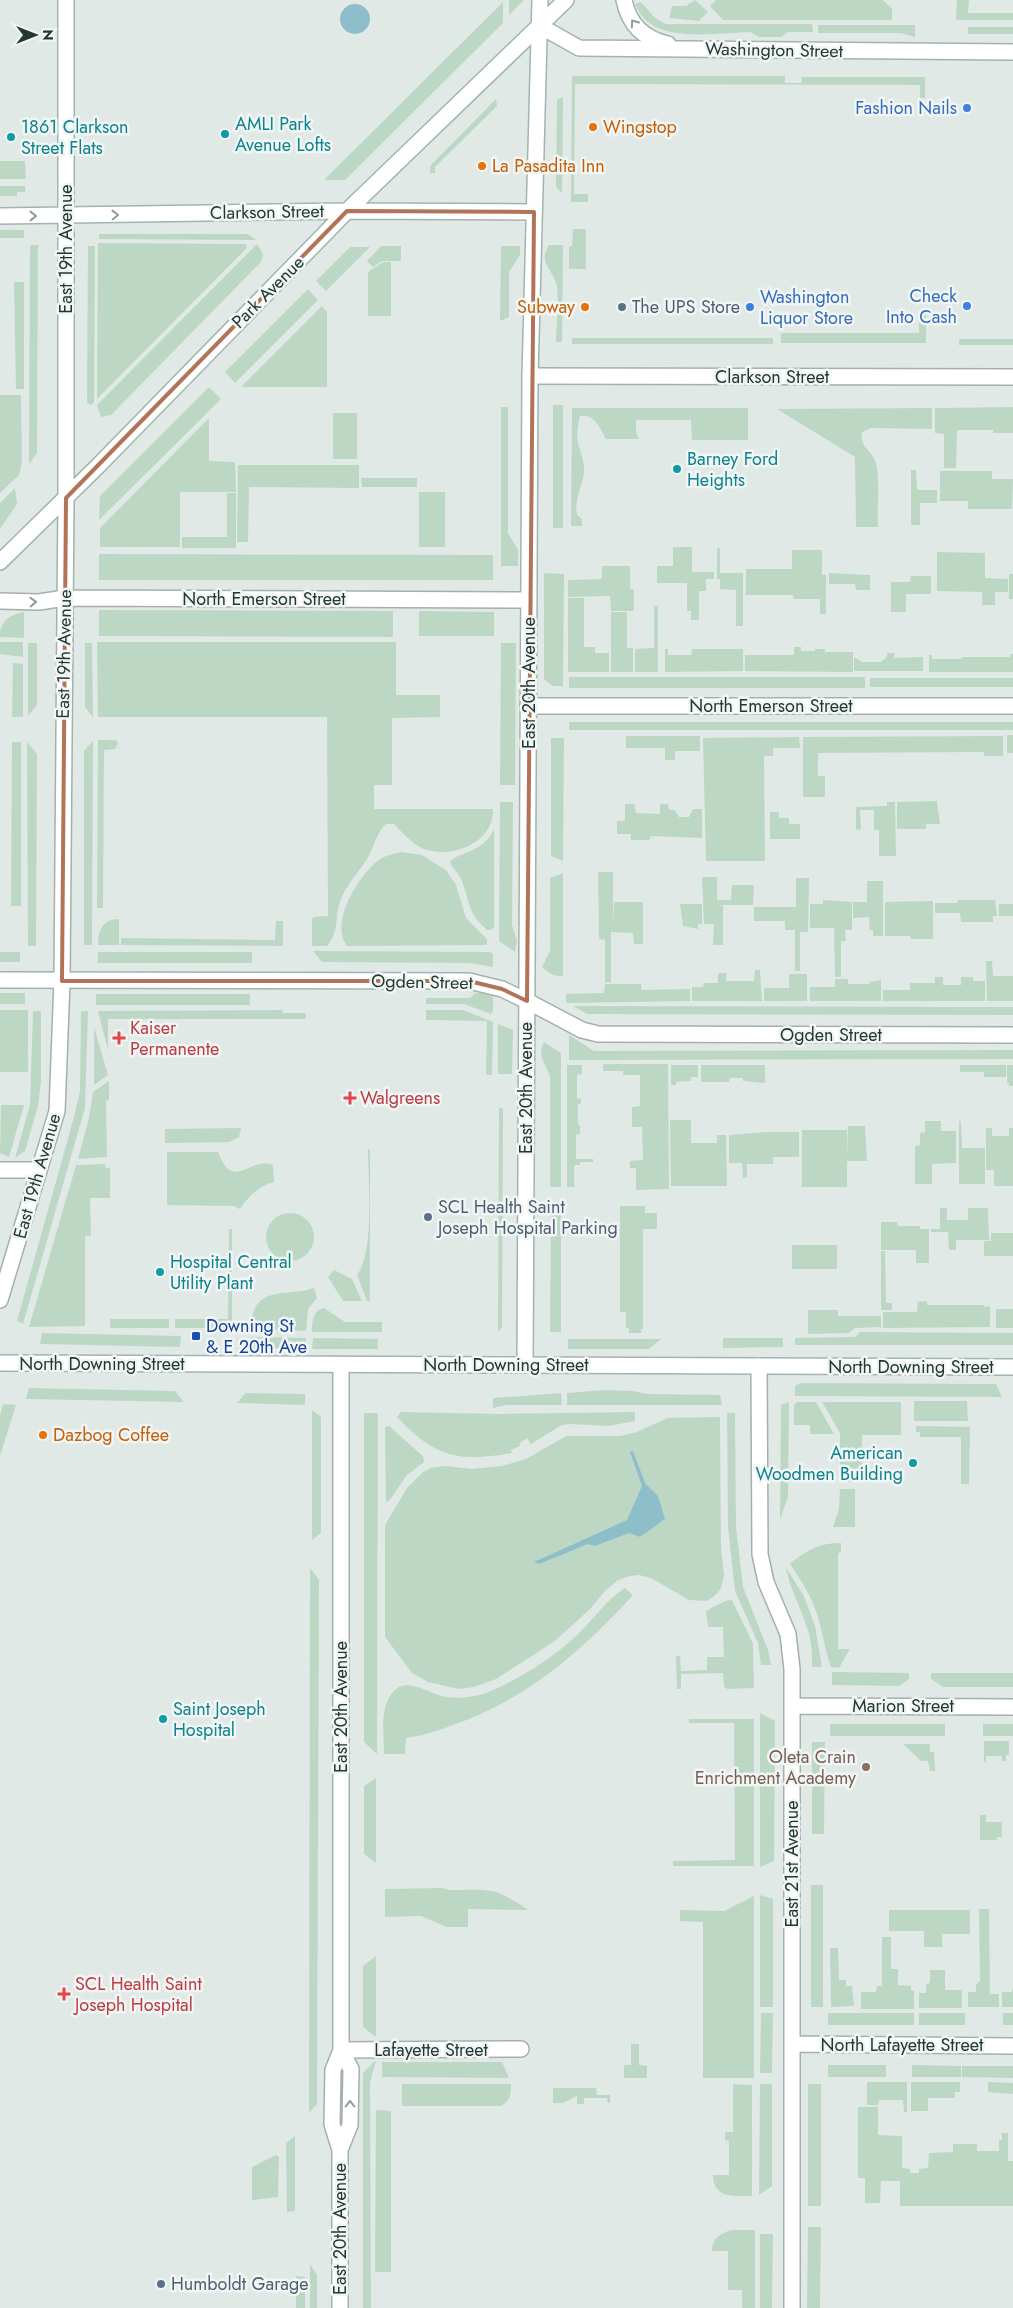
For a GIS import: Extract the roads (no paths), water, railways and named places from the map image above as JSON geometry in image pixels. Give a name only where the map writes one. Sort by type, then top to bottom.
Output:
[{"type":"street","name":"East 19th Avenue","points":[[0,1300],[57,1112],[62,981],[66,498],[66,0]]},
{"type":"street","name":"East 20th Avenue","points":[[525,1365],[530,376],[540,0]]},
{"type":"street","name":"Park Avenue","points":[[0,562],[66,498],[347,211],[566,0]]},
{"type":"street","points":[[624,0],[630,19],[641,33],[656,42],[687,49]]},
{"type":"street","name":"Washington Street","points":[[540,26],[579,48],[1013,52]]},
{"type":"street","name":"Clarkson Street","points":[[0,216],[347,211],[534,212]]},
{"type":"street","name":"Clarkson Street","points":[[530,376],[1013,377]]},
{"type":"street","name":"North Emerson Street","points":[[0,601],[39,602],[65,598],[529,600]]},
{"type":"street","name":"North Emerson Street","points":[[528,706],[1013,706]]},
{"type":"street","name":"Ogden Street","points":[[0,980],[469,981],[502,989],[582,1030],[598,1034],[1013,1036]]},
{"type":"street","points":[[0,1170],[39,1170]]},
{"type":"street","name":"North Downing Street","points":[[0,1363],[1013,1367]]},
{"type":"street","name":"East 20th Avenue","points":[[340,2308],[340,2150],[332,2124],[333,2070],[341,2050],[341,1364]]},
{"type":"street","name":"East 21st Avenue","points":[[759,1366],[760,1554],[766,1582],[788,1634],[792,1669],[792,2308]]},
{"type":"street","name":"Marion Street","points":[[792,1706],[1013,1706]]},
{"type":"street","name":"North Lafayette Street","points":[[792,2044],[1013,2046]]},
{"type":"street","name":"Lafayette Street","points":[[341,2050],[521,2049]]},
{"type":"water","points":[[355,4],[366,8],[370,19],[366,30],[355,34],[344,30],[340,19],[344,8]]},
{"type":"water","points":[[633,1451],[645,1483],[658,1496],[665,1519],[640,1537],[629,1533],[595,1546],[588,1544],[539,1564],[534,1562],[627,1520],[642,1486],[630,1452]]},
{"type":"place","name":"Fashion Nails","points":[[967,108]]},
{"type":"place","name":"Wingstop","points":[[593,127]]},
{"type":"place","name":"AMLI Park Avenue Lofts","points":[[225,134]]},
{"type":"place","name":"1861 Clarkson Street Flats","points":[[11,137]]},
{"type":"place","name":"La Pasadita Inn","points":[[482,166]]},
{"type":"place","name":"Check Into Cash","points":[[967,306]]},
{"type":"place","name":"Subway","points":[[585,307]]},
{"type":"place","name":"The UPS Store","points":[[622,307]]},
{"type":"place","name":"Washington Liquor Store","points":[[750,307]]},
{"type":"place","name":"Barney Ford Heights","points":[[677,469]]},
{"type":"place","name":"Kaiser Permanente","points":[[119,1038]]},
{"type":"place","name":"Walgreens","points":[[350,1098]]},
{"type":"place","name":"SCL Health Saint Joseph Hospital Parking","points":[[428,1217]]},
{"type":"place","name":"Hospital Central Utility Plant","points":[[160,1272]]},
{"type":"place","name":"Downing St & E 20th Ave","points":[[196,1336]]},
{"type":"place","name":"Dazbog Coffee","points":[[43,1435]]},
{"type":"place","name":"American Woodmen Building","points":[[913,1463]]},
{"type":"place","name":"Saint Joseph Hospital","points":[[163,1719]]},
{"type":"place","name":"Oleta Crain Enrichment Academy","points":[[866,1767]]},
{"type":"place","name":"SCL Health Saint Joseph Hospital","points":[[64,1994]]},
{"type":"place","name":"Humboldt Garage","points":[[161,2284]]}]
